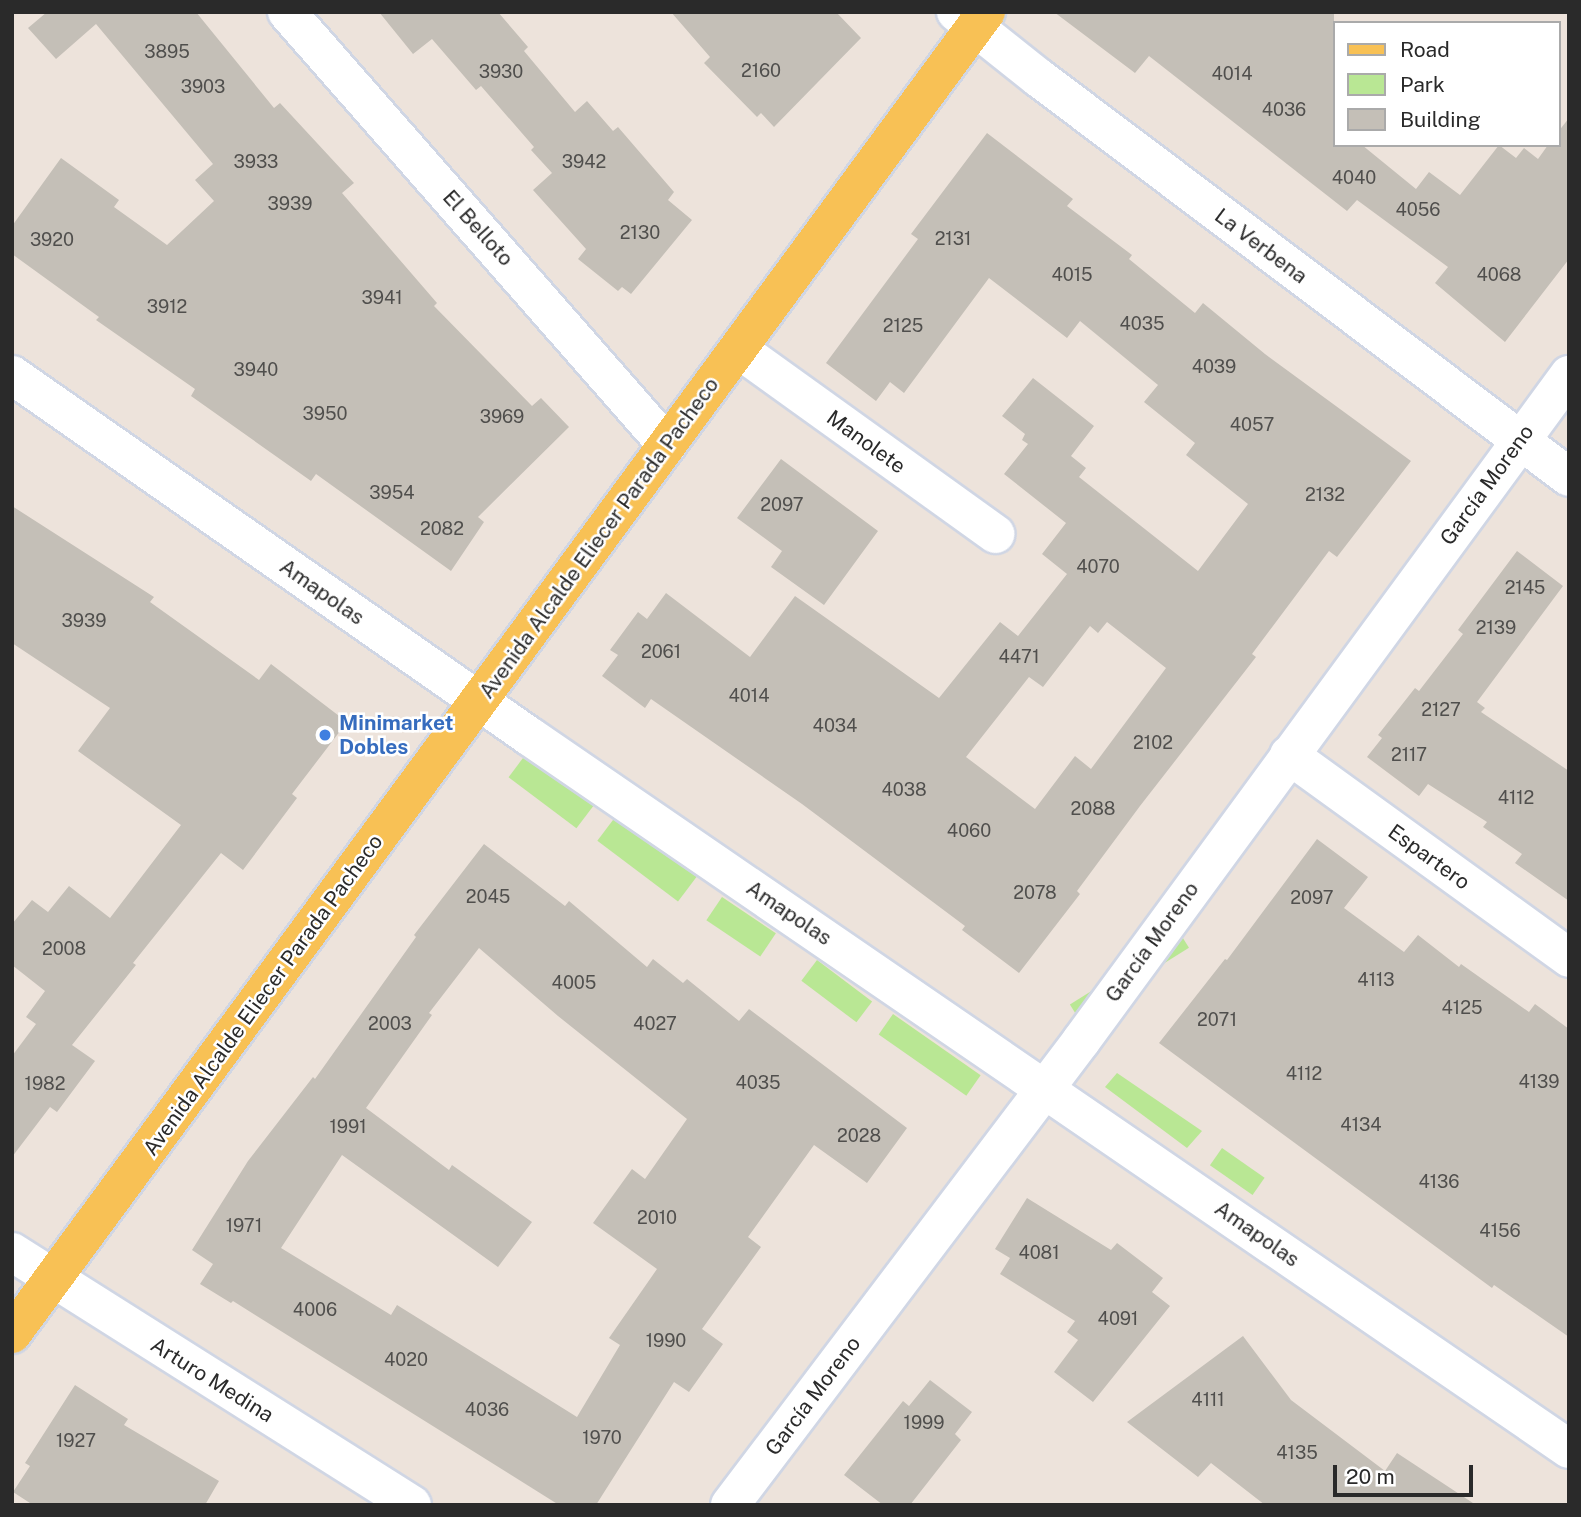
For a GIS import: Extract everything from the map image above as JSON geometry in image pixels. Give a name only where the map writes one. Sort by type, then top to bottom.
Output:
[{"type":"main road","name":"Avenida Alcalde Eliecer Parada Pacheco","points":[[12,1334],[54,1281],[738,349],[972,17]]},
{"type":"street","name":"El Belloto","points":[[286,12],[667,445]]},
{"type":"street","name":"La Verbena","points":[[972,17],[1569,477]]},
{"type":"street","name":"Manolete","points":[[738,349],[995,534]]},
{"type":"street","name":"Amapolas","points":[[12,375],[480,701],[1569,1449]]},
{"type":"street","name":"García Moreno","points":[[730,1505],[1044,1089],[1569,375]]},
{"type":"street","name":"Espartero","points":[[1289,755],[1569,958]]},
{"type":"street","name":"Arturo Medina","points":[[12,1252],[412,1505]]},
{"type":"green space","points":[[526,754],[594,805],[576,828],[509,777]]},
{"type":"green space","points":[[616,816],[697,877],[678,902],[597,841]]},
{"type":"green space","points":[[722,897],[776,933],[760,957],[706,920]]},
{"type":"green space","points":[[1181,935],[1189,948],[1078,1017],[1070,1004]]},
{"type":"green space","points":[[817,960],[872,1002],[856,1022],[801,981]]},
{"type":"green space","points":[[893,1014],[981,1075],[966,1096],[879,1034]]},
{"type":"green space","points":[[1117,1073],[1202,1131],[1187,1148],[1105,1087]]},
{"type":"green space","points":[[1222,1148],[1265,1178],[1253,1195],[1210,1165]]},
{"type":"building","points":[[47,12],[196,12],[274,108],[280,103],[354,183],[342,193],[437,303],[434,306],[532,406],[541,398],[569,427],[478,517],[484,522],[451,571],[316,474],[311,481],[191,396],[195,389],[96,320],[99,317],[12,254],[12,226],[61,158],[119,200],[114,207],[167,245],[214,201],[195,180],[213,164],[96,24],[56,59],[28,28]]},
{"type":"building","points":[[379,12],[498,12],[528,47],[524,51],[575,112],[587,101],[613,131],[618,127],[674,192],[668,200],[692,220],[631,294],[622,287],[618,291],[578,259],[586,249],[533,190],[552,173],[531,150],[534,147],[481,86],[476,90],[432,39],[413,54]]},
{"type":"building","points":[[671,12],[836,12],[861,38],[774,127],[761,113],[757,117],[704,63],[710,57]]},
{"type":"building","points":[[1054,12],[1334,12],[1332,147],[1364,147],[1416,189],[1429,172],[1460,195],[1497,147],[1502,147],[1516,158],[1524,148],[1538,159],[1547,147],[1560,147],[1560,129],[1569,118],[1569,259],[1505,342],[1435,283],[1448,267],[1357,200],[1347,211],[1149,56],[1135,73]]},
{"type":"building","points":[[987,133],[1073,199],[1067,206],[1132,255],[1129,259],[1195,313],[1203,303],[1265,354],[1411,461],[1337,557],[1329,551],[1252,654],[1256,657],[1140,806],[1077,891],[1080,894],[1019,973],[962,930],[965,926],[802,804],[651,699],[645,708],[602,676],[618,655],[610,650],[638,612],[647,619],[666,593],[750,657],[795,596],[939,698],[1000,622],[1018,636],[1067,574],[1042,554],[1066,523],[1004,474],[1028,444],[1022,440],[1025,434],[1002,416],[1033,378],[1094,426],[1071,456],[1086,468],[1079,477],[1198,571],[1248,504],[1186,455],[1195,443],[1144,402],[1158,385],[1080,321],[1067,338],[989,278],[904,393],[890,382],[876,401],[826,363],[918,239],[911,234]],"holes":[[[1107,622],[1166,668],[1091,769],[1075,756],[1035,809],[966,757],[1029,677],[1043,687],[1090,626],[1098,633]]]},
{"type":"building","points":[[781,459],[878,531],[824,605],[771,567],[782,551],[737,518]]},
{"type":"building","points":[[12,506],[154,597],[150,602],[259,680],[271,664],[347,722],[292,794],[297,798],[243,870],[221,853],[133,963],[136,965],[72,1045],[95,1061],[57,1112],[50,1107],[12,1157],[12,1056],[36,1024],[26,1017],[45,991],[12,965],[12,924],[32,900],[48,912],[69,886],[110,918],[181,825],[78,751],[110,708],[12,643]]},
{"type":"building","points":[[1517,551],[1563,586],[1477,702],[1485,708],[1481,712],[1569,771],[1569,901],[1515,863],[1522,854],[1483,827],[1487,822],[1428,784],[1419,796],[1367,757],[1382,738],[1378,735],[1415,688],[1419,691],[1463,634],[1458,630]]},
{"type":"building","points":[[1317,839],[1368,877],[1344,908],[1404,952],[1418,935],[1459,967],[1461,964],[1529,1012],[1535,1004],[1569,1029],[1569,1337],[1494,1285],[1492,1288],[1159,1043],[1225,959],[1227,960]]},
{"type":"building","points":[[484,844],[565,906],[569,901],[647,967],[653,959],[683,983],[687,979],[739,1021],[749,1009],[907,1128],[867,1183],[814,1145],[748,1237],[761,1247],[702,1329],[723,1344],[689,1392],[674,1382],[596,1505],[559,1505],[233,1301],[231,1303],[200,1284],[213,1264],[192,1250],[248,1161],[313,1077],[315,1079],[416,937],[414,935]],"holes":[[[479,948],[558,1016],[687,1119],[645,1179],[632,1169],[593,1223],[657,1269],[609,1338],[620,1345],[577,1417],[397,1305],[391,1315],[281,1248],[342,1155],[498,1267],[532,1222],[452,1165],[449,1170],[366,1108],[432,1015],[429,1013]]]},
{"type":"building","points":[[1027,1198],[1111,1250],[1117,1243],[1163,1278],[1152,1292],[1170,1306],[1093,1402],[1054,1372],[1078,1340],[1067,1332],[1075,1321],[1000,1274],[1010,1258],[995,1249]]},
{"type":"building","points":[[1243,1336],[1291,1400],[1385,1471],[1397,1453],[1476,1505],[1265,1505],[1211,1463],[1198,1477],[1127,1422]]},
{"type":"building","points":[[930,1380],[972,1412],[955,1434],[961,1440],[910,1505],[883,1505],[844,1475],[903,1401],[909,1406]]},
{"type":"building","points":[[75,1385],[128,1419],[124,1425],[219,1481],[205,1505],[33,1505],[13,1492],[30,1466],[25,1463]]},
{"type":"place","name":"Minimarket Dobles","points":[[325,735]]}]
